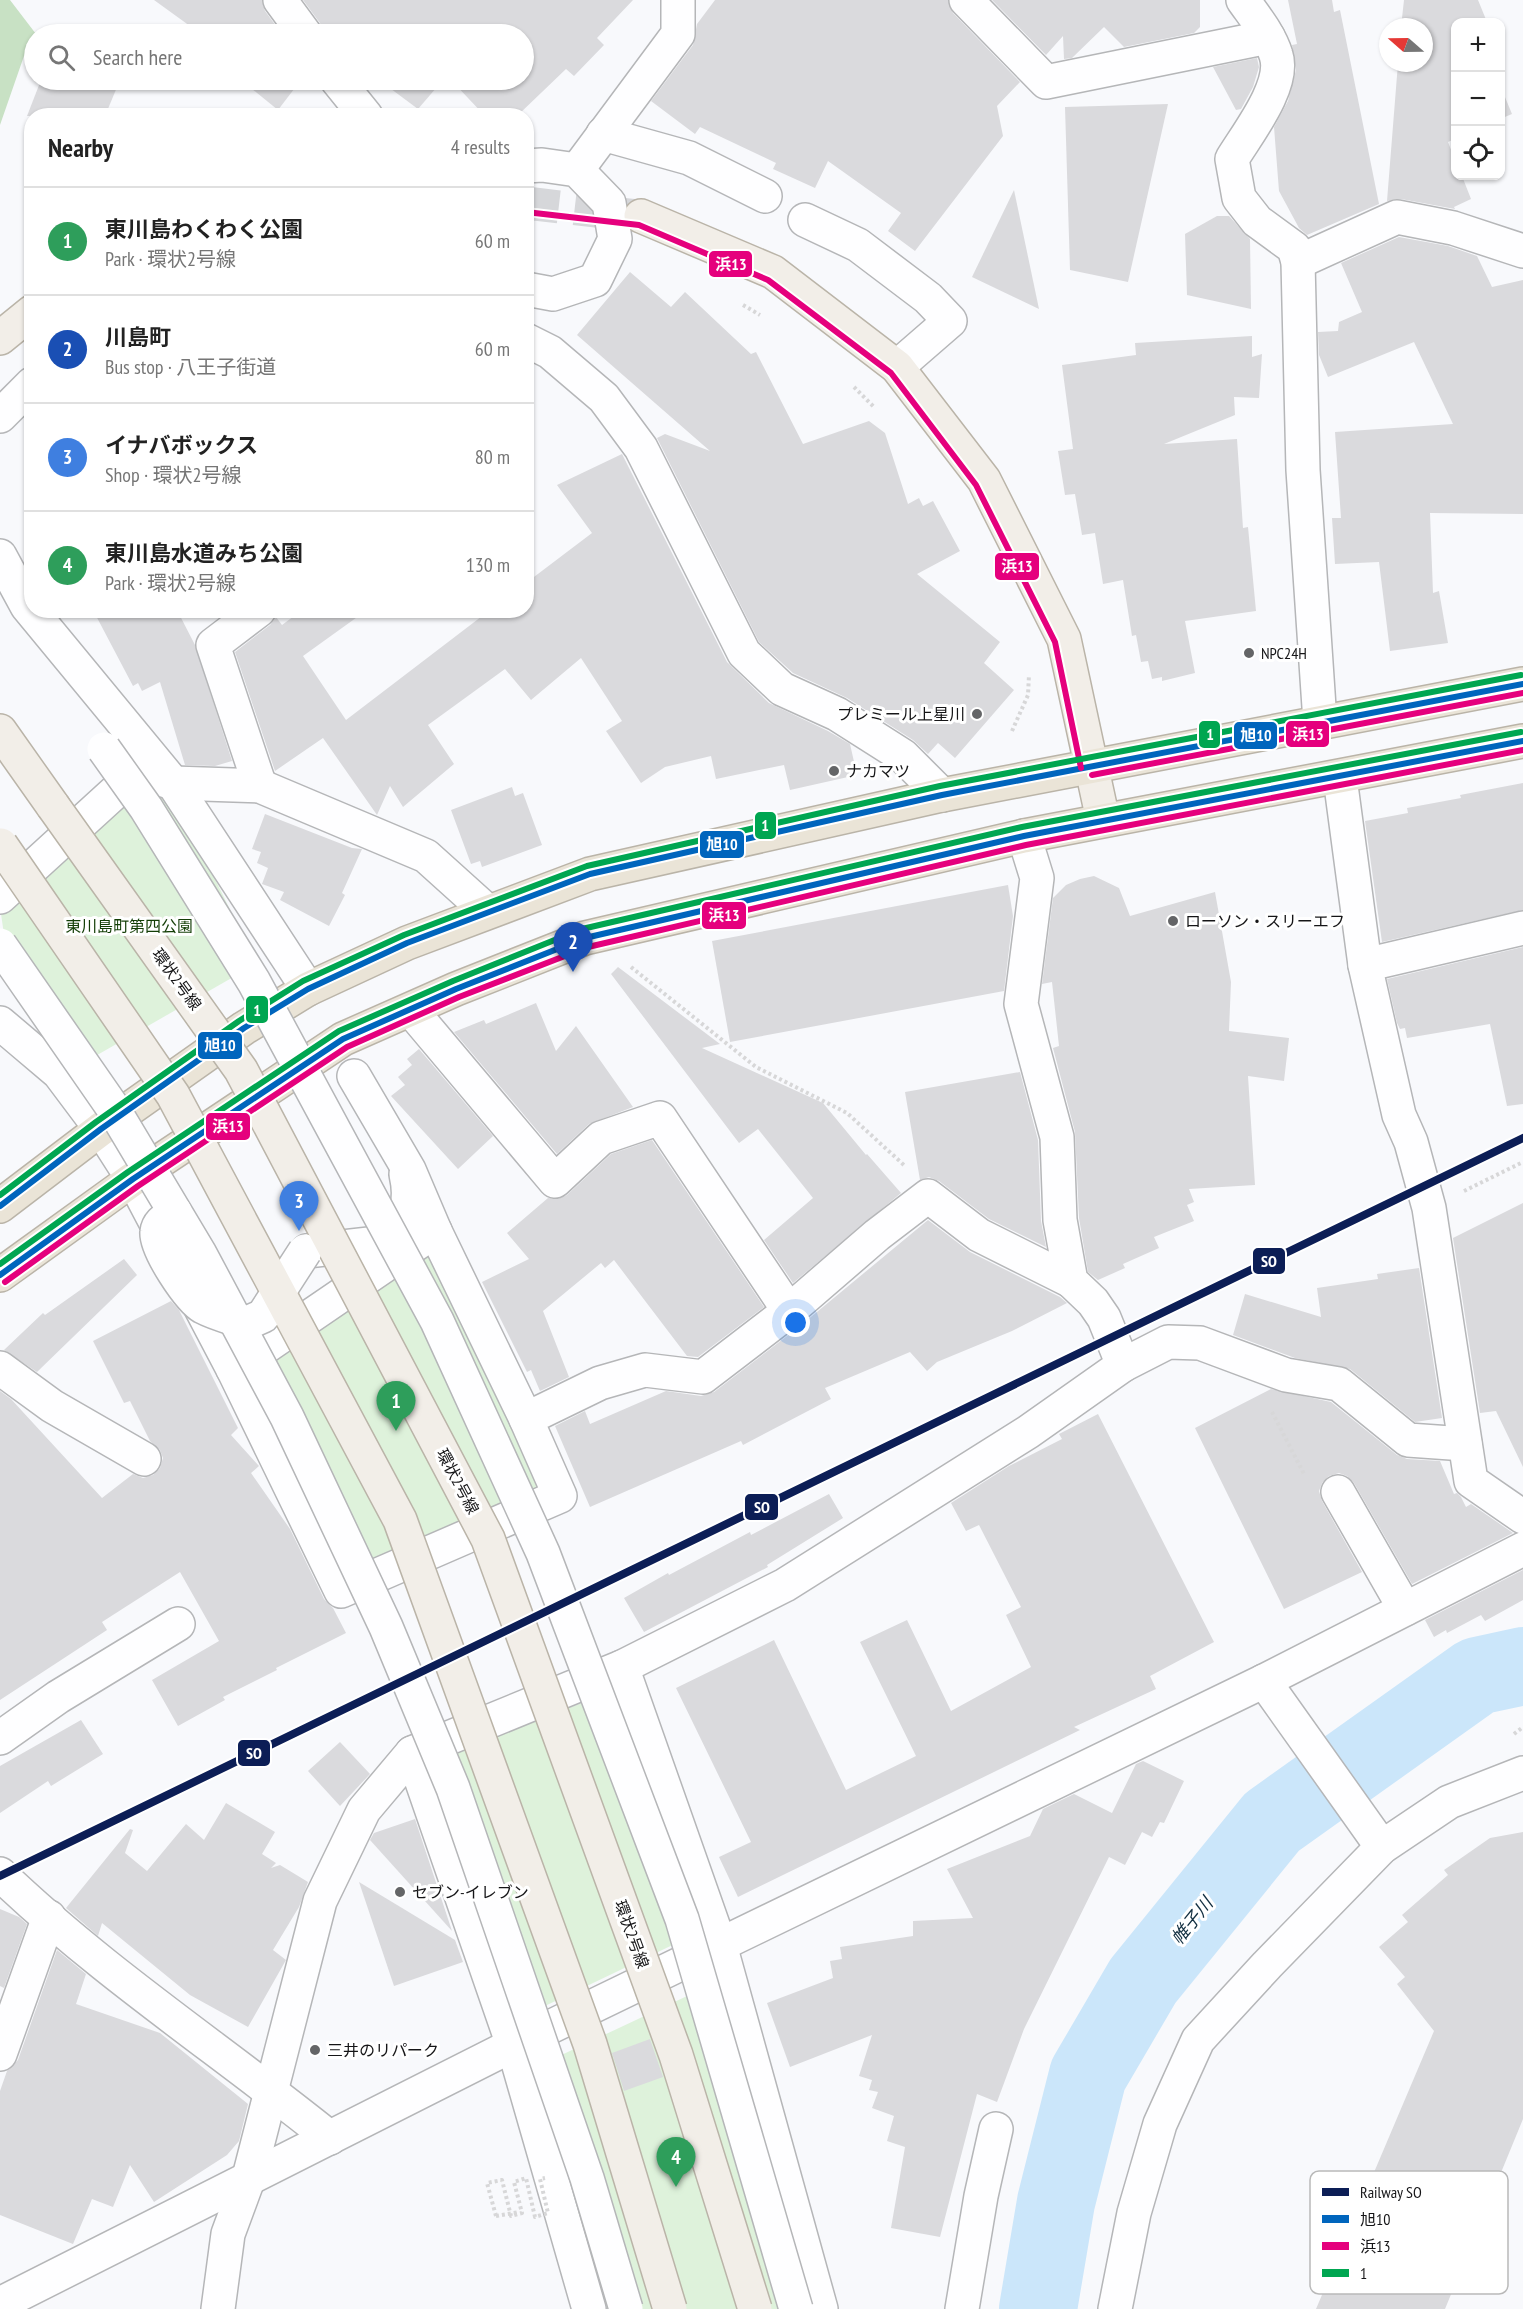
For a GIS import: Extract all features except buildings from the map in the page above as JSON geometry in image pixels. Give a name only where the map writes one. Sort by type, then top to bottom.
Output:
[{"type":"highway","points":[[0,1206],[100,1129],[244,1028],[308,989],[407,943],[590,873],[942,795],[1523,684]]},
{"type":"highway","points":[[0,1275],[132,1179],[343,1039],[585,938],[1024,836],[1340,778],[1523,741]]},
{"type":"main road","points":[[641,216],[773,272],[897,367],[984,480],[1064,639],[1102,820]]},
{"type":"main road","points":[[0,338],[24,318]]},
{"type":"main road","name":"環状2号線","points":[[0,731],[241,1070],[488,1539],[676,2055],[755,2309]]},
{"type":"main road","points":[[1,844],[173,1095],[400,1520],[590,2044],[670,2309]]},
{"type":"street","points":[[280,0],[298,24]]},
{"type":"street","points":[[577,170],[678,34],[678,0]]},
{"type":"street","points":[[966,0],[1046,82],[1268,37]]},
{"type":"street","points":[[1243,0],[1268,37],[1277,57],[1275,86],[1232,159],[1239,198],[1257,221],[1294,248],[1298,262],[1303,470],[1320,722]]},
{"type":"street","points":[[345,90],[360,108]]},
{"type":"street","points":[[603,134],[689,158],[765,196]]},
{"type":"street","points":[[534,166],[577,170],[609,203],[615,239],[595,280],[554,294],[534,290]]},
{"type":"street","points":[[1298,262],[1397,217],[1452,228],[1523,251]]},
{"type":"street","points":[[805,220],[858,245],[928,298],[950,321],[897,367]]},
{"type":"street","points":[[534,344],[550,352],[604,398],[640,448],[744,653],[782,689],[837,714],[903,756],[942,795]]},
{"type":"street","points":[[0,416],[24,392]]},
{"type":"street","points":[[0,556],[24,600]]},
{"type":"street","points":[[37,618],[173,783],[308,989]]},
{"type":"street","points":[[248,618],[213,645],[260,786]]},
{"type":"street","points":[[104,749],[146,808],[254,982],[437,1321],[543,1553],[682,1919],[796,2309]]},
{"type":"street","points":[[0,897],[137,772],[173,783],[260,786],[426,856],[487,911]]},
{"type":"street","points":[[1340,778],[1365,965],[1399,1115],[1411,1142],[1429,1208],[1471,1480],[1523,1517]]},
{"type":"street","points":[[1024,836],[1037,878],[1021,1004],[1057,1137],[1060,1220],[1071,1281]]},
{"type":"street","points":[[1365,965],[1523,928]]},
{"type":"street","points":[[0,945],[111,1105],[175,1212],[287,1418],[386,1627],[453,1788],[587,2178],[626,2309]]},
{"type":"street","points":[[411,1010],[555,1180],[601,1138],[660,1118],[789,1311]]},
{"type":"street","points":[[0,1023],[59,1073],[100,1129],[132,1179],[234,1369],[341,1591],[560,1497],[526,1419],[435,1231],[409,1170],[354,1076]]},
{"type":"street","points":[[175,1212],[161,1222],[157,1231],[158,1242],[189,1295],[201,1306],[247,1323],[263,1316],[305,1251],[387,1242],[404,1219],[410,1198],[407,1175],[365,1101],[352,1097],[323,1110]]},
{"type":"street","points":[[526,1419],[600,1383],[645,1370],[703,1377],[789,1311],[877,1234],[928,1196],[979,1235],[1071,1281],[1093,1302],[1104,1318],[1123,1365]]},
{"type":"street","points":[[234,1369],[435,1231]]},
{"type":"street","points":[[218,2309],[228,2234],[249,2177],[320,1901],[364,1810],[412,1753],[622,1667],[785,1585],[1028,1432],[1123,1365],[1168,1342],[1200,1343],[1286,1375],[1339,1384],[1408,1440],[1465,1444]]},
{"type":"street","points":[[0,1368],[52,1406],[144,1459]]},
{"type":"street","points":[[1338,1492],[1405,1609]]},
{"type":"street","points":[[0,2304],[513,2045],[1263,1681],[1523,1549]]},
{"type":"street","points":[[0,1738],[58,1697],[178,1624]]},
{"type":"street","points":[[622,1667],[720,1945],[821,2309]]},
{"type":"street","points":[[1263,1681],[1382,1847]]},
{"type":"street","points":[[412,1753],[513,2045],[589,2309]]},
{"type":"street","points":[[1115,2309],[1134,2213],[1161,2124],[1198,2040],[1267,1965],[1382,1847],[1449,1803],[1523,1773]]},
{"type":"street","points":[[0,1874],[150,2001],[270,2090],[330,2138]]},
{"type":"street","points":[[0,2054],[49,1917]]},
{"type":"street","points":[[962,2309],[981,2196],[996,2130]]},
{"type":"path","points":[[738,302],[767,320]]},
{"type":"path","points":[[845,379],[880,411]]},
{"type":"path","points":[[1012,731],[1028,695],[1029,672]]},
{"type":"path","points":[[624,962],[756,1067],[847,1113],[927,1186],[928,1196]]},
{"type":"path","points":[[1429,1208],[1523,1162]]},
{"type":"path","points":[[528,2211],[496,2216],[487,2183],[502,2180],[511,2216],[522,2213],[514,2182],[526,2178],[536,2217],[548,2213],[540,2179],[554,2175]]},
{"type":"green space","points":[[0,0],[10,0],[28,24],[24,24],[24,56],[0,125]]},
{"type":"green space","name":"東川島町第四公園","points":[[145,783],[161,795],[193,838],[256,964],[92,1058],[5,941],[1,914]]},
{"type":"green space","points":[[434,1250],[541,1491],[348,1575],[250,1371]]},
{"type":"green space","points":[[620,1688],[704,1930],[524,2016],[431,1762]]},
{"type":"green space","points":[[719,1981],[815,2309],[607,2309],[538,2066]]},
{"type":"waterway","name":"帷子川","points":[[1038,2309],[1056,2202],[1088,2075],[1143,1981],[1272,1822],[1477,1676],[1523,1666]]},
{"type":"tunnel","points":[[534,204],[638,216]]},
{"type":"rail line","name":"SO","points":[[0,1876],[1523,1138]]},
{"type":"transit line","name":"浜13","points":[[534,213],[639,225],[768,280],[891,373],[976,485],[1055,642],[1081,768]]},
{"type":"transit line","name":"1","points":[[0,1195],[96,1122],[239,1021],[303,981],[404,935],[587,866],[940,786],[1521,675]]},
{"type":"transit line","name":"旭10","points":[[0,1206],[101,1129],[244,1028],[308,989],[407,943],[590,874],[942,795],[1523,684]]},
{"type":"transit line","name":"浜13","points":[[1092,775],[1523,693]]},
{"type":"transit line","name":"1","points":[[0,1264],[128,1172],[339,1031],[453,981],[582,929],[1022,827],[1521,732]]},
{"type":"transit line","name":"旭10","points":[[0,1275],[133,1179],[343,1039],[456,989],[585,938],[1024,836],[1523,741]]},
{"type":"transit line","name":"浜13","points":[[5,1282],[138,1186],[347,1047],[459,997],[588,947],[1026,845],[1523,750]]},
{"type":"place","name":"NPC24H","points":[[1249,653]]},
{"type":"place","name":"プレミール上星川","points":[[977,714]]},
{"type":"place","name":"ナカマツ","points":[[834,771]]},
{"type":"place","name":"ローソン・スリーエフ","points":[[1173,921]]},
{"type":"place","name":"川島町","points":[[573,972]]},
{"type":"place","name":"イナバボックス","points":[[299,1231]]},
{"type":"place","name":"東川島わくわく公園","points":[[396,1431]]},
{"type":"place","name":"セブン-イレブン","points":[[400,1892]]},
{"type":"place","name":"三井のリパーク","points":[[315,2050]]},
{"type":"place","name":"東川島水道みち公園","points":[[676,2187]]}]
